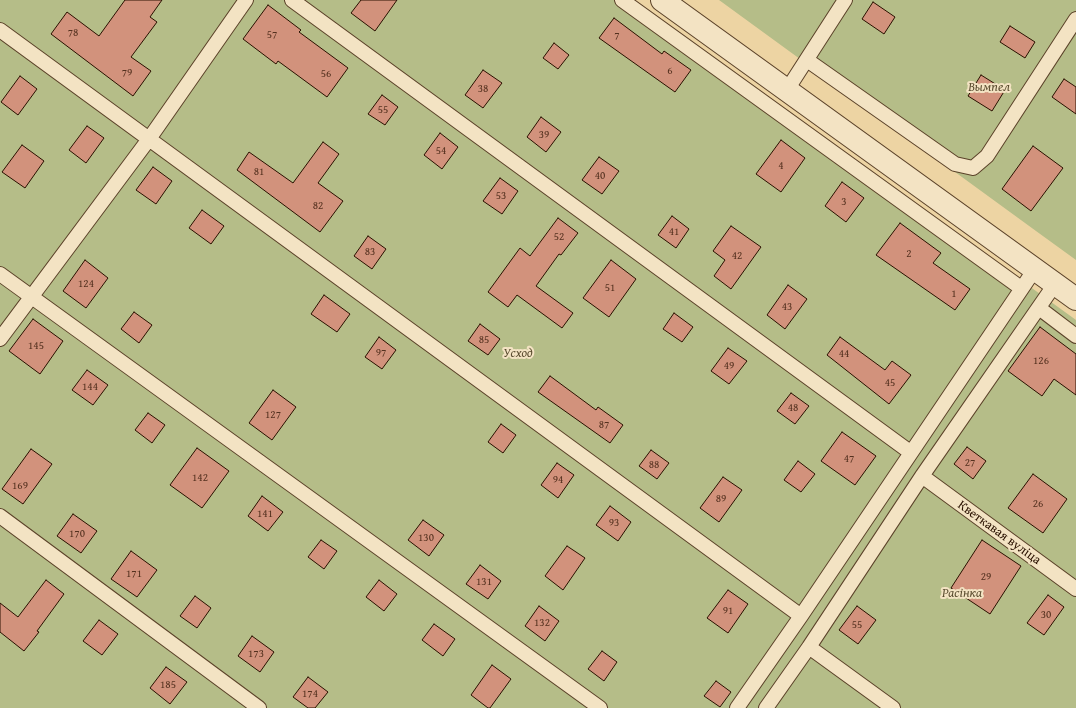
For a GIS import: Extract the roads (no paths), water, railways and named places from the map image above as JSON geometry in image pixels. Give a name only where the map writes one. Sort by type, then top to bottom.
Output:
[{"type":"street","points":[[662,0],[1076,299]]},
{"type":"lane","points":[[0,339],[149,139],[246,0]]},
{"type":"lane","points":[[292,0],[910,452]]},
{"type":"lane","points":[[622,0],[1021,288]]},
{"type":"lane","points":[[787,90],[845,0]]},
{"type":"lane","points":[[807,60],[955,164],[973,168],[987,156],[1076,19]]},
{"type":"lane","points":[[0,30],[801,616]]},
{"type":"lane","points":[[737,708],[801,616],[1034,269]]},
{"type":"lane","points":[[0,274],[600,708]]},
{"type":"lane","points":[[766,708],[809,647],[922,476],[1055,284]]},
{"type":"lane","points":[[1038,308],[1076,336]]},
{"type":"lane","name":"Кветкавая вуліца","points":[[922,476],[1076,589]]},
{"type":"lane","points":[[0,516],[259,708]]},
{"type":"lane","points":[[809,647],[893,708]]},
{"type":"park label","name":"Вымпел","points":[[989,88]]},
{"type":"park label","name":"Усход","points":[[518,354]]},
{"type":"park label","name":"Расінка","points":[[962,594]]}]
